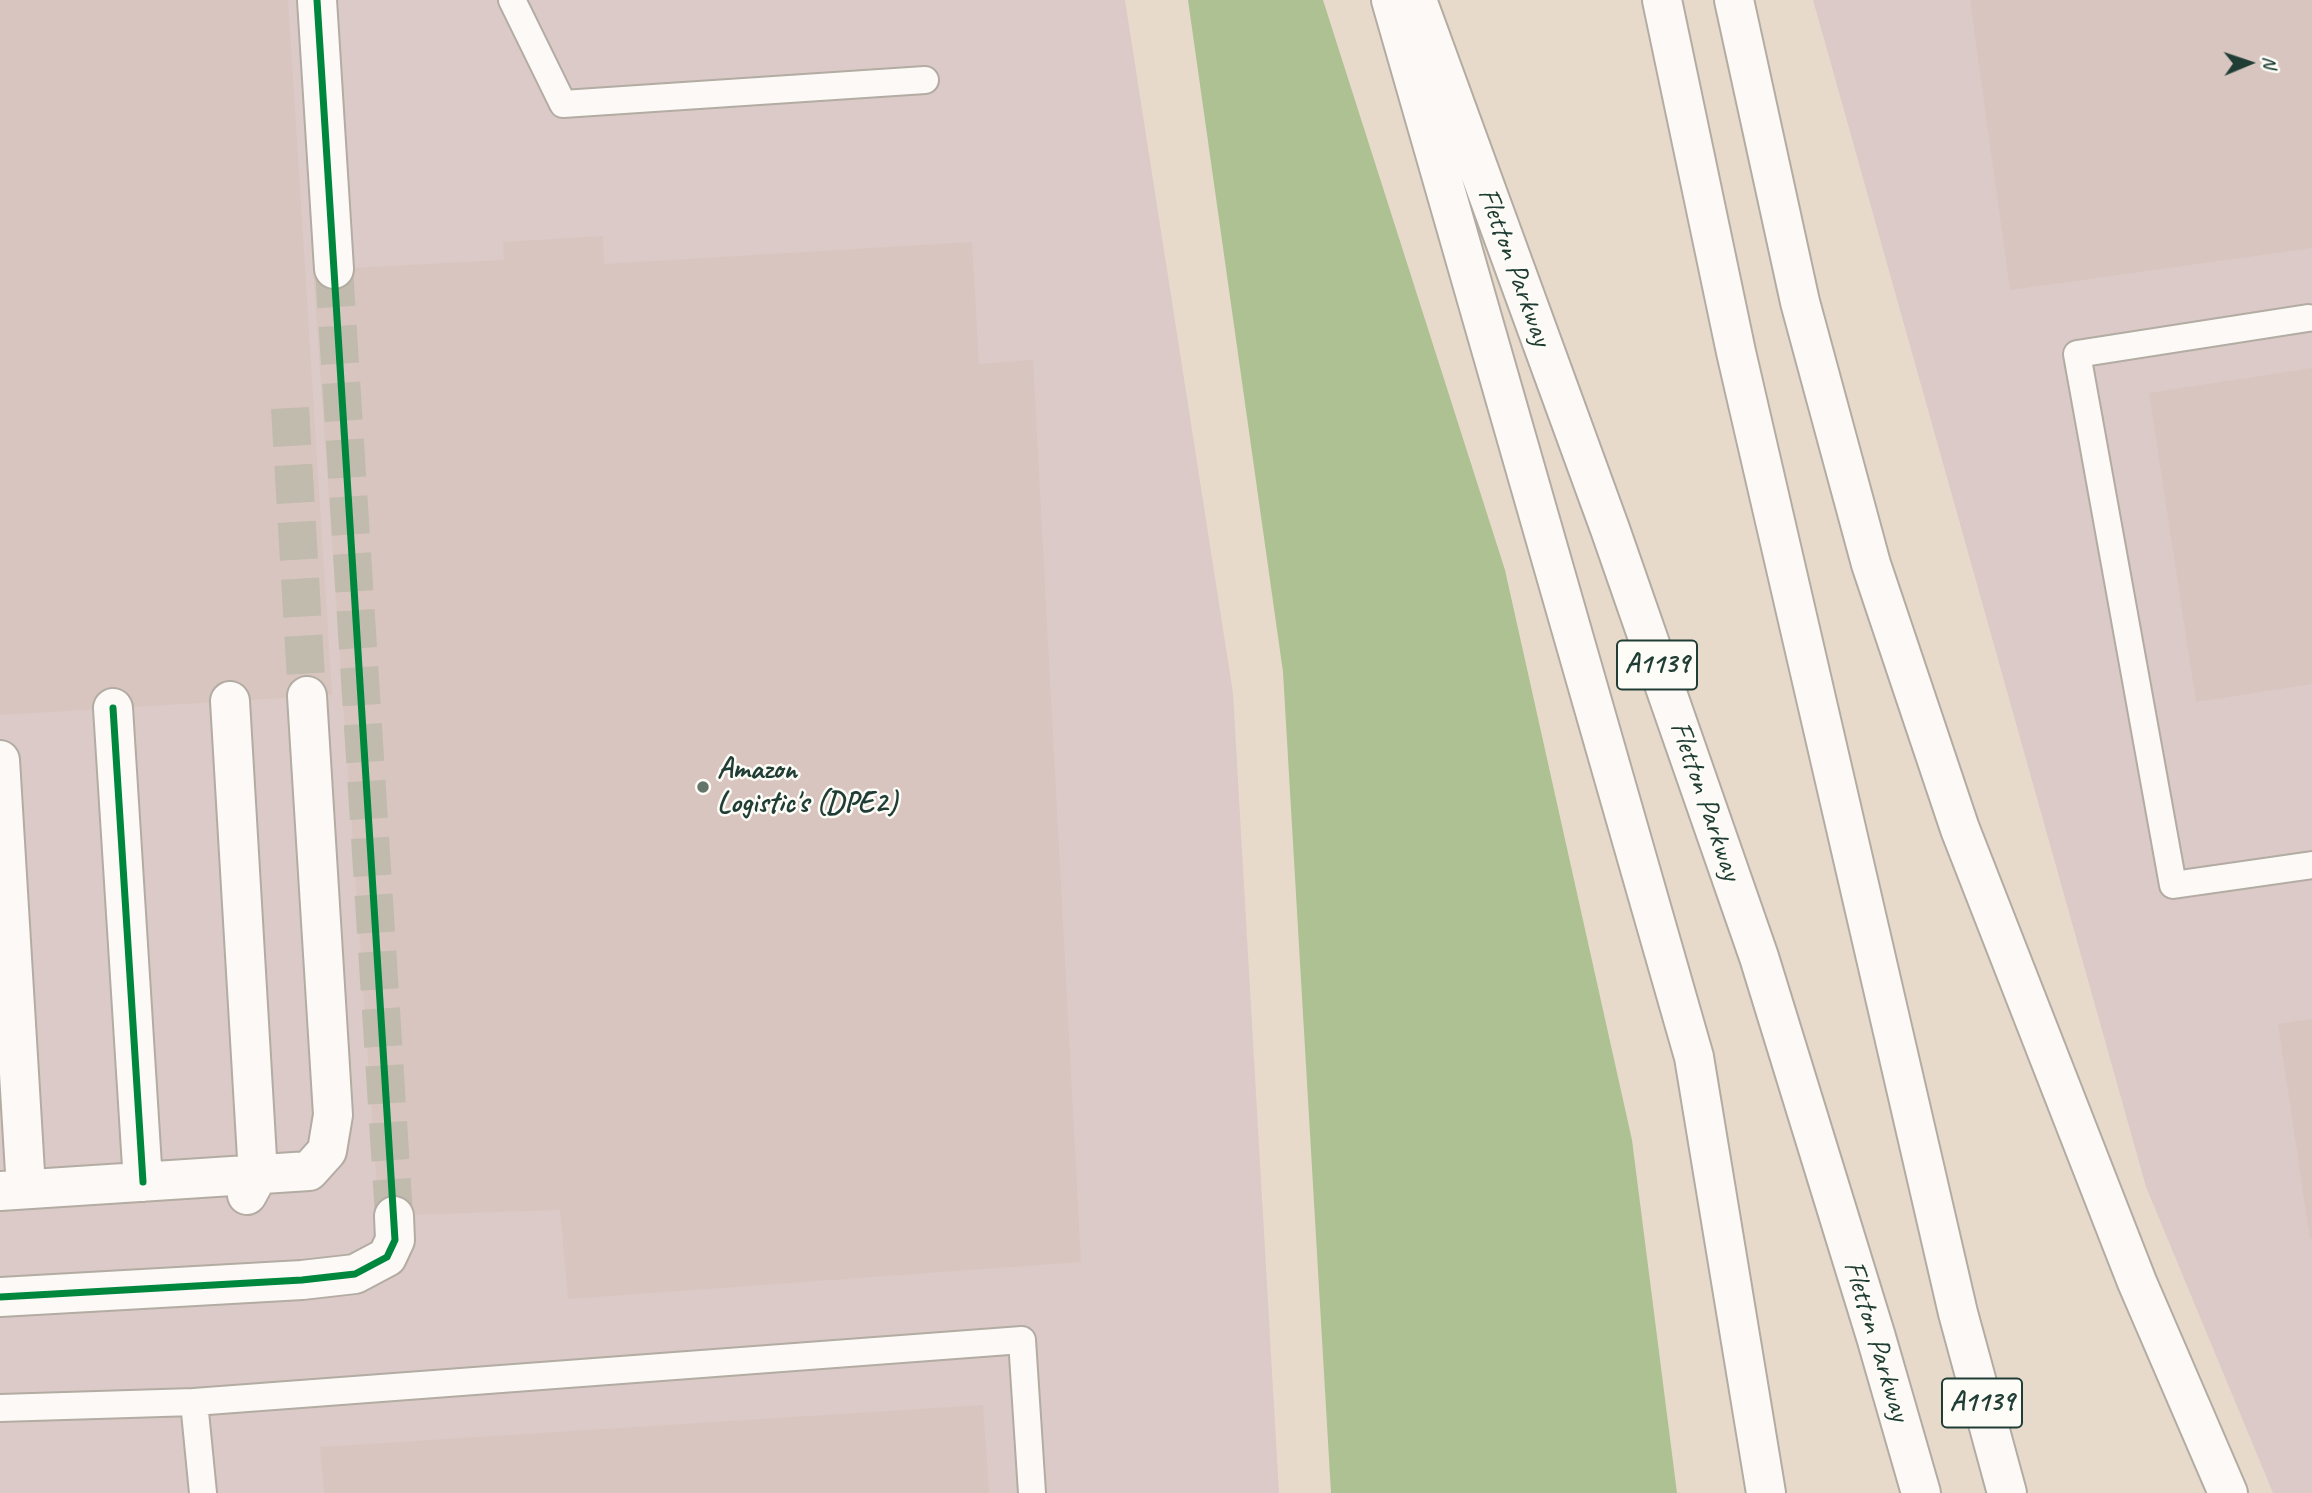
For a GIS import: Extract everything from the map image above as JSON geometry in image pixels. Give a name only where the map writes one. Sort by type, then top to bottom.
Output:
[{"type":"main road","points":[[317,0],[334,268]]},
{"type":"main road","points":[[1391,0],[1694,1057],[1766,1493]]},
{"type":"main road","name":"Fletton Parkway","points":[[1417,0],[1610,528],[1759,957],[1921,1493]]},
{"type":"main road","name":"A1139","points":[[1662,0],[1736,352],[1958,1313],[2007,1493]]},
{"type":"main road","points":[[1734,0],[1800,302],[1871,564],[1960,829],[2137,1282],[2228,1493]]},
{"type":"main road","points":[[9,1199],[143,1182],[309,1171],[327,1151],[333,1115],[307,696]]},
{"type":"main road","points":[[9,1199],[244,1201],[258,1175],[230,701]]},
{"type":"main road","points":[[113,709],[143,1182]]},
{"type":"main road","points":[[0,760],[9,1199]]},
{"type":"main road","points":[[0,1297],[355,1275],[387,1257],[395,1240],[394,1216]]},
{"type":"lane","points":[[512,0],[563,104],[925,80]]},
{"type":"lane","points":[[2308,318],[2077,354],[2173,885],[2312,865]]},
{"type":"lane","points":[[0,1408],[194,1402],[1022,1340],[1032,1493]]},
{"type":"lane","points":[[194,1402],[203,1493]]},
{"type":"shaded area","points":[[0,0],[1125,0],[1233,693],[1279,1493],[0,1493]]},
{"type":"shaded area","points":[[1813,0],[2312,0],[2312,1493],[2273,1493],[2146,1187]]},
{"type":"green space","points":[[1188,0],[1323,0],[1505,570],[1632,1140],[1677,1493],[1331,1493],[1283,672]]},
{"type":"building","points":[[0,0],[288,0],[332,695],[0,715]]},
{"type":"building","points":[[1970,0],[2312,0],[2312,248],[2010,290]]},
{"type":"building","name":"Amazon Logistic's (DPE2)","points":[[603,236],[604,264],[972,242],[979,364],[1033,360],[1081,1262],[568,1299],[560,1210],[379,1216],[313,270],[504,260],[503,242]]},
{"type":"building","points":[[2312,368],[2312,684],[2196,702],[2149,393]]},
{"type":"building","points":[[2312,1019],[2312,1239],[2310,1239],[2278,1024]]},
{"type":"building","points":[[983,1405],[989,1493],[324,1493],[320,1447]]},
{"type":"tunnel","points":[[334,269],[394,1216]]},
{"type":"tunnel","points":[[290,408],[307,696]]},
{"type":"cycle path","points":[[0,1297],[302,1280],[355,1274],[387,1257],[395,1240],[317,0]]},
{"type":"cycle path","points":[[113,708],[143,1182]]},
{"type":"place","name":"Amazon Logistic's (DPE2)","points":[[703,787]]}]
